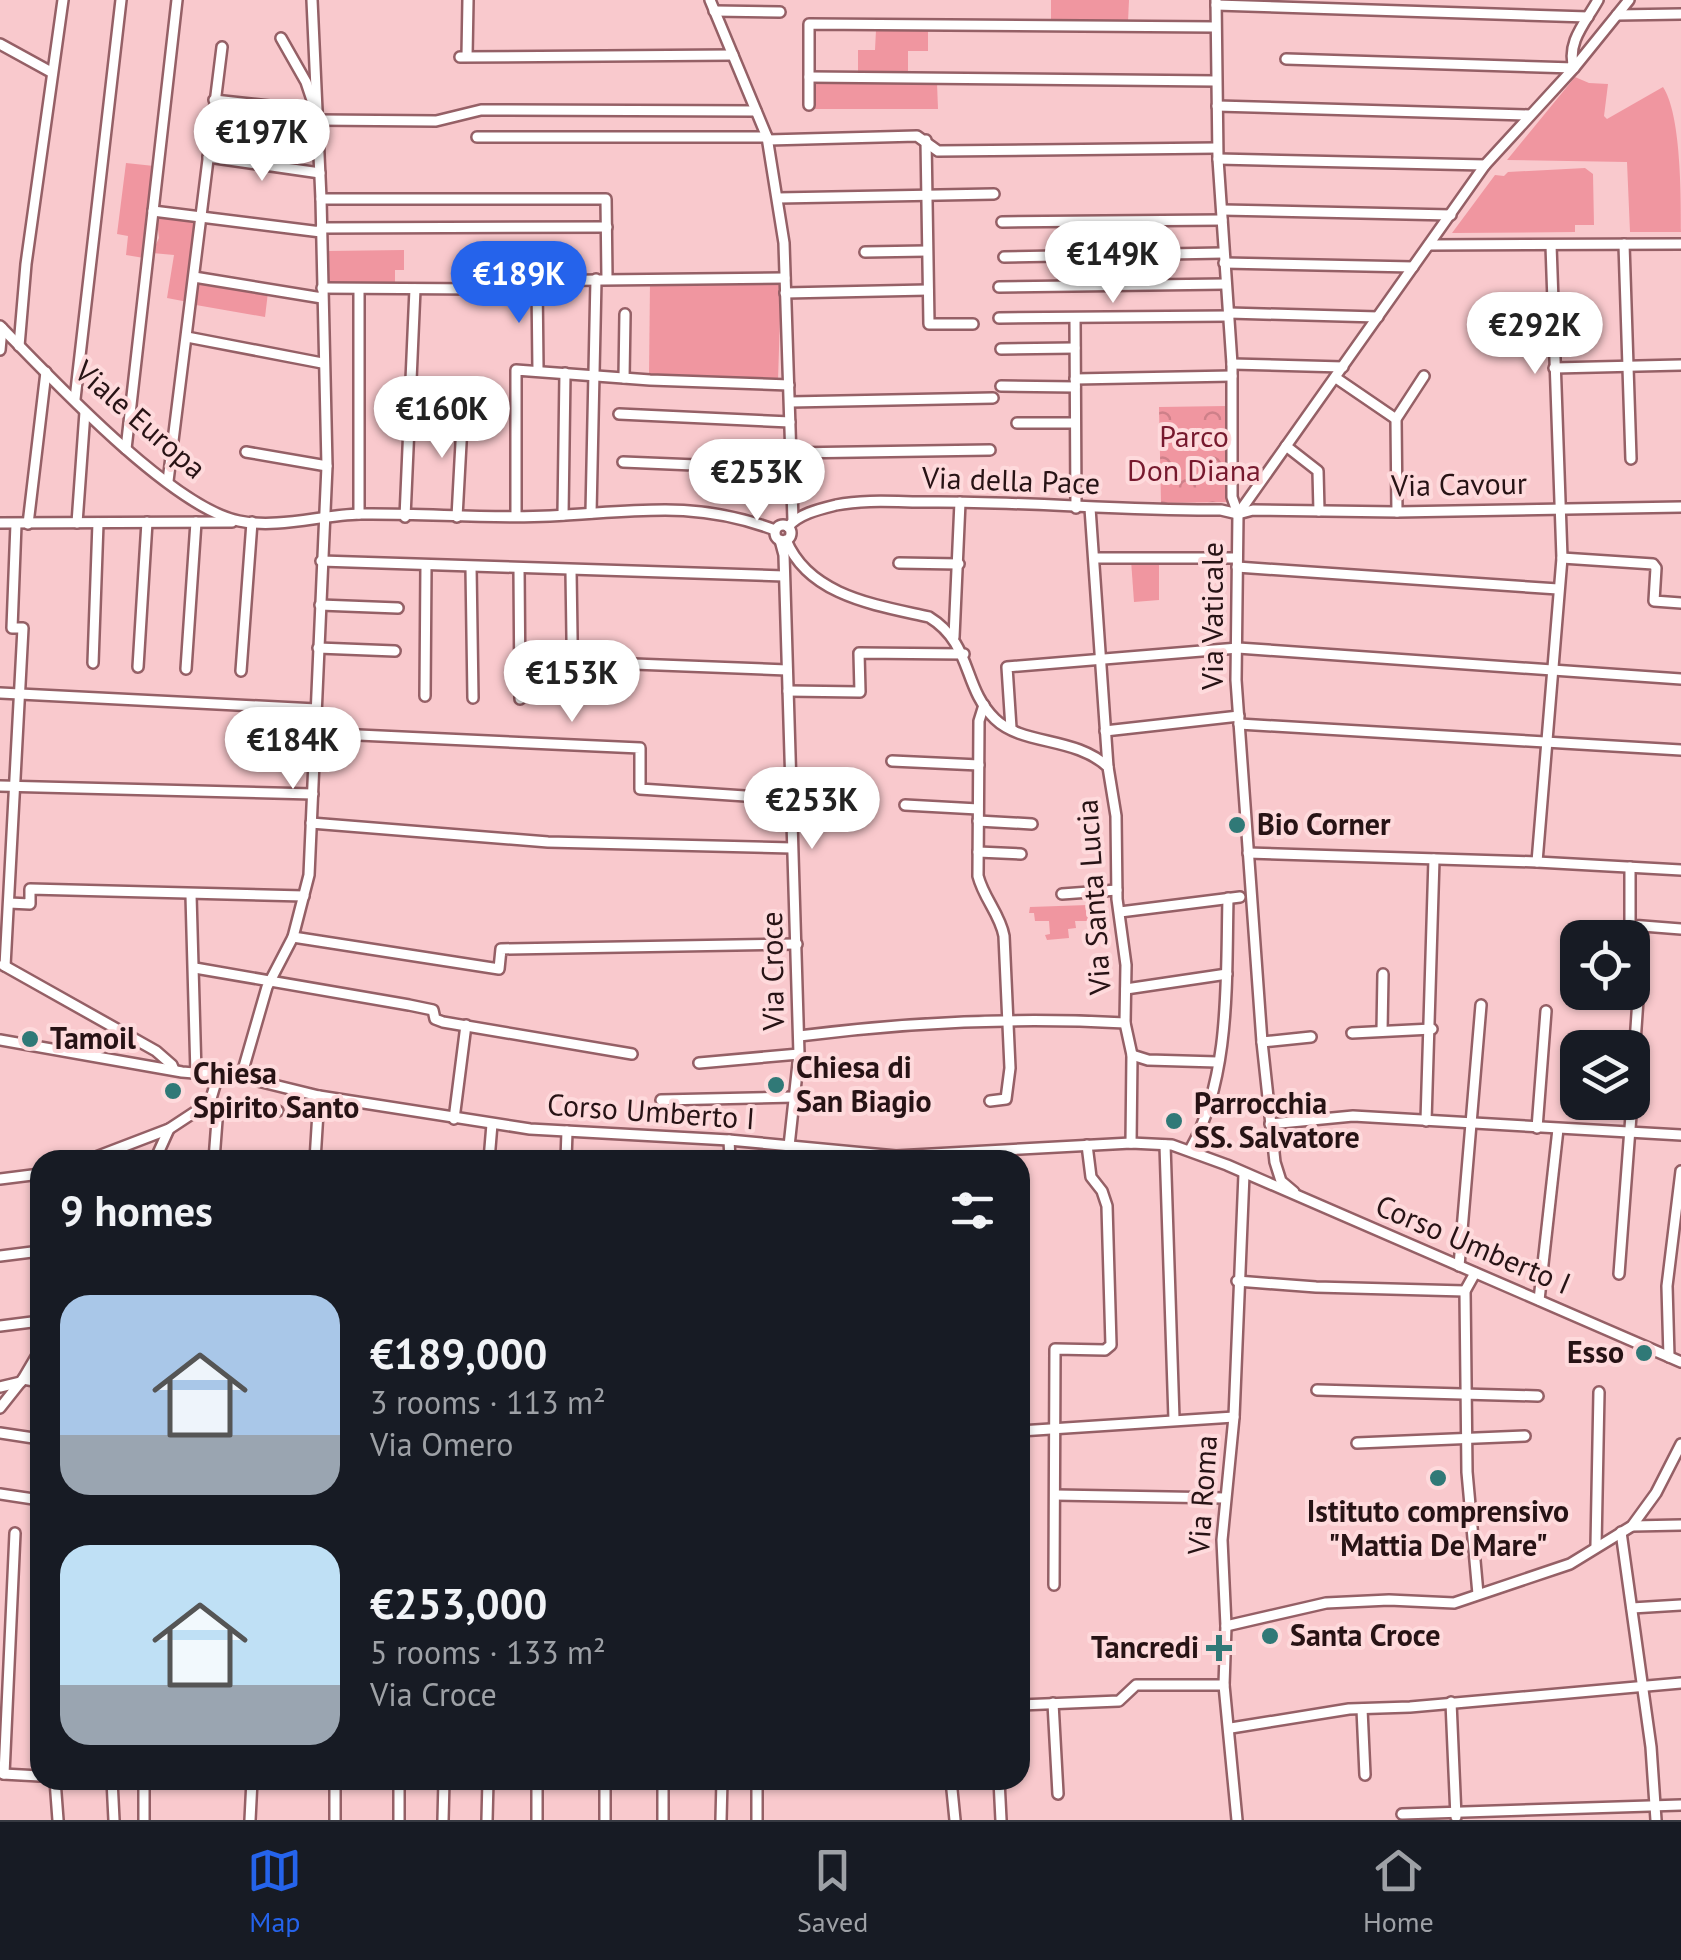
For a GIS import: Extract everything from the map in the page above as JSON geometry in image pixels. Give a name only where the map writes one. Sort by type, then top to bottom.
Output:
[{"type":"street","points":[[19,346],[26,264],[63,0]]},
{"type":"street","points":[[75,398],[121,0]]},
{"type":"street","points":[[126,449],[177,0]]},
{"type":"street","points":[[240,1077],[270,982],[293,937],[309,875],[326,466],[322,199],[312,0]]},
{"type":"street","points":[[468,0],[463,56],[733,55]]},
{"type":"street","points":[[710,0],[767,139],[778,198],[791,453],[790,536],[780,537]]},
{"type":"street","points":[[1286,59],[1574,68],[1572,44],[1598,0]]},
{"type":"street","name":"Via Vaticale","points":[[1332,1212],[1298,1196],[1281,1181],[1275,1162],[1262,1042],[1239,720],[1238,514],[1485,165],[1574,68],[1629,0]]},
{"type":"street","points":[[1238,514],[1232,496],[1232,364],[1218,153],[1216,2],[1588,17]]},
{"type":"street","points":[[714,11],[780,12]]},
{"type":"street","points":[[1616,16],[1681,14]]},
{"type":"street","points":[[809,105],[810,24],[1215,27]]},
{"type":"street","points":[[281,38],[306,82],[317,116]]},
{"type":"street","points":[[0,44],[51,72]]},
{"type":"street","points":[[168,481],[222,47]]},
{"type":"street","points":[[809,77],[1216,81]]},
{"type":"street","points":[[214,100],[317,116],[436,120],[481,110],[756,112]]},
{"type":"street","points":[[1217,106],[1529,115]]},
{"type":"street","points":[[477,138],[917,136],[938,150],[1218,153],[1485,165]]},
{"type":"street","points":[[926,140],[928,324],[973,324]]},
{"type":"street","points":[[208,157],[320,172]]},
{"type":"street","points":[[778,198],[994,194]]},
{"type":"street","points":[[322,199],[606,198],[591,513]]},
{"type":"street","points":[[153,211],[321,230],[607,227]]},
{"type":"street","points":[[1002,222],[1222,215],[1450,215]]},
{"type":"street","points":[[1624,244],[1631,459]]},
{"type":"street","points":[[1430,245],[1681,244]]},
{"type":"street","points":[[1538,862],[1562,558],[1551,245]]},
{"type":"street","points":[[865,252],[927,250]]},
{"type":"street","points":[[1004,257],[1224,258],[1414,267]]},
{"type":"street","points":[[194,277],[322,293],[358,288],[482,289],[510,281],[785,278]]},
{"type":"street","points":[[537,281],[538,370]]},
{"type":"street","points":[[999,287],[1226,284]]},
{"type":"street","points":[[358,288],[359,514]]},
{"type":"street","points":[[405,516],[415,289]]},
{"type":"street","points":[[785,293],[928,290]]},
{"type":"street","points":[[624,378],[626,314]]},
{"type":"street","points":[[1000,318],[1229,314],[1378,317]]},
{"type":"street","points":[[1075,318],[1076,508]]},
{"type":"street","points":[[0,350],[1,327]]},
{"type":"street","name":"Viale Europa","points":[[1,327],[126,449],[207,509],[240,522],[359,514],[516,516],[676,508],[711,511],[780,537]]},
{"type":"street","points":[[187,337],[322,363]]},
{"type":"street","points":[[1001,349],[1075,348]]},
{"type":"street","points":[[1232,364],[1343,367]]},
{"type":"street","points":[[1554,368],[1681,365]]},
{"type":"street","points":[[516,516],[516,370],[789,385]]},
{"type":"street","points":[[28,524],[46,372]]},
{"type":"street","points":[[563,514],[565,374]]},
{"type":"street","points":[[1000,386],[1232,376]]},
{"type":"street","points":[[1397,512],[1396,420],[1424,376]]},
{"type":"street","points":[[1336,378],[1396,420]]},
{"type":"street","points":[[790,402],[993,398]]},
{"type":"street","points":[[458,517],[463,406]]},
{"type":"street","points":[[77,523],[86,412]]},
{"type":"street","points":[[620,414],[790,422]]},
{"type":"street","points":[[1017,423],[1076,423]]},
{"type":"street","points":[[1286,446],[1318,471],[1320,512]]},
{"type":"street","points":[[791,453],[990,450]]},
{"type":"street","points":[[246,452],[326,466]]},
{"type":"street","points":[[623,462],[791,469]]},
{"type":"street","points":[[954,638],[960,502]]},
{"type":"street","name":"Via della Pace","points":[[790,524],[836,505],[960,502],[1221,510],[1238,514]]},
{"type":"street","points":[[1090,508],[1108,768]]},
{"type":"street","name":"Via Cavour","points":[[1238,514],[1253,510],[1681,508]]},
{"type":"street","points":[[138,667],[147,522]]},
{"type":"street","points":[[186,670],[196,522]]},
{"type":"street","points":[[0,524],[240,522]]},
{"type":"street","points":[[241,670],[252,522]]},
{"type":"street","points":[[92,663],[98,523]]},
{"type":"street","points":[[16,524],[12,628],[23,628],[9,903],[2,965],[156,1051],[174,1070]]},
{"type":"street","name":"Via Croce","points":[[780,537],[784,555],[799,1054],[789,1146]]},
{"type":"street","name":"Via Santa Lucia","points":[[780,537],[793,557],[819,582],[834,590],[928,617],[954,638],[984,705],[998,722],[1084,749],[1108,768],[1116,816],[1125,1023],[1132,1054],[1130,1142]]},
{"type":"street","points":[[1094,558],[1237,562],[1558,589]]},
{"type":"street","points":[[1562,558],[1653,564],[1654,602],[1681,603]]},
{"type":"street","points":[[321,561],[784,576]]},
{"type":"street","points":[[899,563],[958,564]]},
{"type":"street","points":[[425,696],[426,565]]},
{"type":"street","points":[[471,567],[473,698]]},
{"type":"street","points":[[519,568],[520,699]]},
{"type":"street","points":[[571,571],[573,702]]},
{"type":"street","points":[[320,605],[398,608]]},
{"type":"street","points":[[318,648],[394,651]]},
{"type":"street","points":[[1011,728],[1007,668],[1238,648],[1681,679]]},
{"type":"street","points":[[788,691],[860,692],[860,654],[964,654]]},
{"type":"street","points":[[608,663],[787,670]]},
{"type":"street","points":[[0,693],[316,710]]},
{"type":"street","points":[[984,705],[980,720],[978,852],[983,896],[1002,924],[1008,1019],[1009,1089],[1006,1099],[990,1102]]},
{"type":"street","points":[[1106,731],[1239,720],[1681,750]]},
{"type":"street","points":[[315,733],[640,748],[640,789],[792,798]]},
{"type":"street","points":[[892,761],[979,765]]},
{"type":"street","points":[[0,786],[313,794]]},
{"type":"street","points":[[905,805],[978,808]]},
{"type":"street","points":[[978,821],[1032,824]]},
{"type":"street","points":[[311,823],[548,842],[792,848]]},
{"type":"street","points":[[978,852],[1021,854]]},
{"type":"street","points":[[1248,853],[1681,870]]},
{"type":"street","points":[[1426,1120],[1432,1030],[1434,858]]},
{"type":"street","points":[[1629,920],[1630,867]]},
{"type":"street","points":[[9,903],[30,904],[30,888],[304,896]]},
{"type":"street","points":[[1062,894],[1117,890]]},
{"type":"street","points":[[191,895],[196,1074]]},
{"type":"street","points":[[1120,912],[1240,897]]},
{"type":"street","points":[[1190,1150],[1208,1114],[1224,1027],[1228,898]]},
{"type":"street","points":[[1650,927],[1681,929]]},
{"type":"street","points":[[293,937],[499,970],[501,949],[797,944]]},
{"type":"street","points":[[195,968],[433,1010],[435,1019],[632,1054]]},
{"type":"street","points":[[1126,990],[1226,974]]},
{"type":"street","points":[[1382,1031],[1383,974]]},
{"type":"street","points":[[1459,1266],[1481,1005]]},
{"type":"street","points":[[1537,1128],[1546,1011]]},
{"type":"street","points":[[798,1036],[876,1026],[1008,1019],[1125,1023]]},
{"type":"street","points":[[454,1119],[466,1025]]},
{"type":"street","points":[[1352,1033],[1432,1030]]},
{"type":"street","points":[[1262,1042],[1311,1037]]},
{"type":"street","name":"Corso Umberto I","points":[[0,1040],[196,1074],[240,1077],[320,1096],[454,1119],[822,1150]]},
{"type":"street","points":[[699,1063],[799,1054]]},
{"type":"street","points":[[1132,1054],[1148,1060],[1217,1062]]},
{"type":"street","points":[[115,1150],[169,1130],[204,1106],[212,1098],[218,1075]]},
{"type":"street","points":[[316,1150],[320,1096]]},
{"type":"street","points":[[660,1100],[794,1096]]},
{"type":"street","points":[[204,1106],[278,1111]]},
{"type":"street","points":[[215,1150],[218,1107]]},
{"type":"street","points":[[1270,1124],[1353,1116],[1681,1134]]},
{"type":"street","points":[[1618,1274],[1631,1120]]},
{"type":"street","points":[[490,1150],[492,1124]]},
{"type":"street","name":"Via Vaticale","points":[[1248,1176],[1262,1178],[1270,1169],[1270,1124]]},
{"type":"street","points":[[1539,1300],[1558,1129]]},
{"type":"street","points":[[160,1150],[169,1130]]},
{"type":"street","points":[[566,1150],[567,1131]]},
{"type":"street","points":[[729,1140],[730,1150]]},
{"type":"street","name":"Corso Umberto I","points":[[1010,1150],[1130,1142],[1190,1150],[1681,1362]]},
{"type":"street","points":[[1165,1144],[1174,1419]]},
{"type":"street","points":[[1054,1585],[1055,1349],[1105,1350],[1111,1345],[1108,1206],[1091,1176],[1087,1145]]},
{"type":"street","points":[[1669,1357],[1666,1286],[1681,1171]]},
{"type":"street","points":[[0,1179],[30,1175]]},
{"type":"street","name":"Via Roma","points":[[1237,1820],[1224,1685],[1222,1540],[1234,1417],[1237,1281],[1248,1176]]},
{"type":"street","points":[[0,1256],[30,1252]]},
{"type":"street","points":[[1475,1273],[1465,1291],[1470,1524],[1478,1594]]},
{"type":"street","points":[[1237,1281],[1465,1291]]},
{"type":"street","points":[[1666,1286],[1679,1285]]},
{"type":"street","points":[[0,1326],[30,1322]]},
{"type":"street","points":[[0,1408],[30,1367]]},
{"type":"street","points":[[0,1386],[30,1381]]},
{"type":"street","points":[[1318,1390],[1538,1396]]},
{"type":"street","points":[[1596,1546],[1599,1392]]},
{"type":"street","points":[[1030,1429],[1234,1417]]},
{"type":"street","points":[[0,1432],[30,1437]]},
{"type":"street","points":[[1358,1443],[1525,1436]]},
{"type":"street","points":[[1226,1626],[1326,1603],[1454,1603],[1570,1564],[1632,1526],[1656,1492],[1681,1444]]},
{"type":"street","points":[[0,1494],[30,1498]]},
{"type":"street","points":[[1055,1494],[1225,1498]]},
{"type":"street","points":[[1632,1526],[1681,1525]]},
{"type":"street","points":[[1621,1532],[1656,1820]]},
{"type":"street","points":[[15,1533],[2,1774],[30,1775]]},
{"type":"street","points":[[1632,1608],[1681,1604]]},
{"type":"street","points":[[1230,1728],[1362,1708],[1681,1683]]},
{"type":"street","points":[[1030,1704],[1119,1701],[1136,1686],[1224,1685]]},
{"type":"street","points":[[1452,1702],[1456,1817]]},
{"type":"street","points":[[1052,1703],[1058,1794]]},
{"type":"street","points":[[1362,1708],[1365,1775]]},
{"type":"street","points":[[56,1790],[58,1820]]},
{"type":"street","points":[[112,1790],[114,1820]]},
{"type":"street","points":[[144,1790],[144,1820]]},
{"type":"street","points":[[250,1820],[252,1790]]},
{"type":"street","points":[[335,1790],[336,1820]]},
{"type":"street","points":[[399,1790],[399,1820]]},
{"type":"street","points":[[443,1820],[444,1790]]},
{"type":"street","points":[[488,1790],[488,1820]]},
{"type":"street","points":[[536,1820],[537,1790]]},
{"type":"street","points":[[606,1790],[606,1820]]},
{"type":"street","points":[[663,1790],[663,1820]]},
{"type":"street","points":[[722,1790],[722,1820]]},
{"type":"street","points":[[757,1790],[758,1820]]},
{"type":"street","points":[[952,1790],[955,1820]]},
{"type":"street","points":[[999,1790],[1001,1820]]},
{"type":"street","points":[[1402,1814],[1456,1817],[1681,1805]]},
{"type":"green space","points":[[1051,0],[1129,0],[1128,22],[1051,21]]},
{"type":"green space","points":[[928,29],[928,51],[908,51],[908,73],[858,73],[858,50],[875,50],[876,30]]},
{"type":"green space","points":[[1575,77],[1608,84],[1604,116],[1607,119],[1663,87],[1677,135],[1681,232],[1630,232],[1627,162],[1507,160]]},
{"type":"green space","points":[[814,81],[937,83],[938,109],[814,109]]},
{"type":"green space","points":[[126,163],[154,166],[144,258],[126,255],[128,236],[117,234]]},
{"type":"green space","points":[[1585,168],[1593,174],[1594,225],[1575,225],[1575,232],[1452,233],[1495,175]]},
{"type":"green space","points":[[163,216],[197,220],[188,302],[167,298],[174,255],[152,253],[159,238],[157,221]]},
{"type":"green space","points":[[404,250],[404,270],[395,270],[395,286],[327,284],[327,251]]},
{"type":"green space","points":[[199,281],[268,292],[265,317],[196,305]]},
{"type":"green space","points":[[650,283],[781,286],[778,380],[649,376]]},
{"type":"green space","name":"Parco Don Diana","points":[[1226,406],[1228,502],[1161,503],[1159,407]]},
{"type":"green space","points":[[1131,560],[1159,560],[1159,600],[1134,602]]},
{"type":"green space","points":[[1088,905],[1088,921],[1075,921],[1076,928],[1068,929],[1069,938],[1047,940],[1049,921],[1035,921],[1034,913],[1029,913],[1030,907]]},
{"type":"place","name":"Bio Corner","points":[[1237,825]]},
{"type":"place","name":"Tamoil","points":[[30,1039]]},
{"type":"place","name":"Chiesa di San Biagio","points":[[776,1085]]},
{"type":"place","name":"Chiesa Spirito Santo","points":[[173,1091]]},
{"type":"place","name":"Parrocchia SS. Salvatore","points":[[1174,1121]]},
{"type":"place","name":"Esso","points":[[1644,1353]]},
{"type":"place","name":"Istituto comprensivo \"Mattia De Mare\"","points":[[1438,1478]]},
{"type":"place","name":"Santa Croce","points":[[1270,1636]]},
{"type":"place","name":"Tancredi","points":[[1219,1648]]}]
